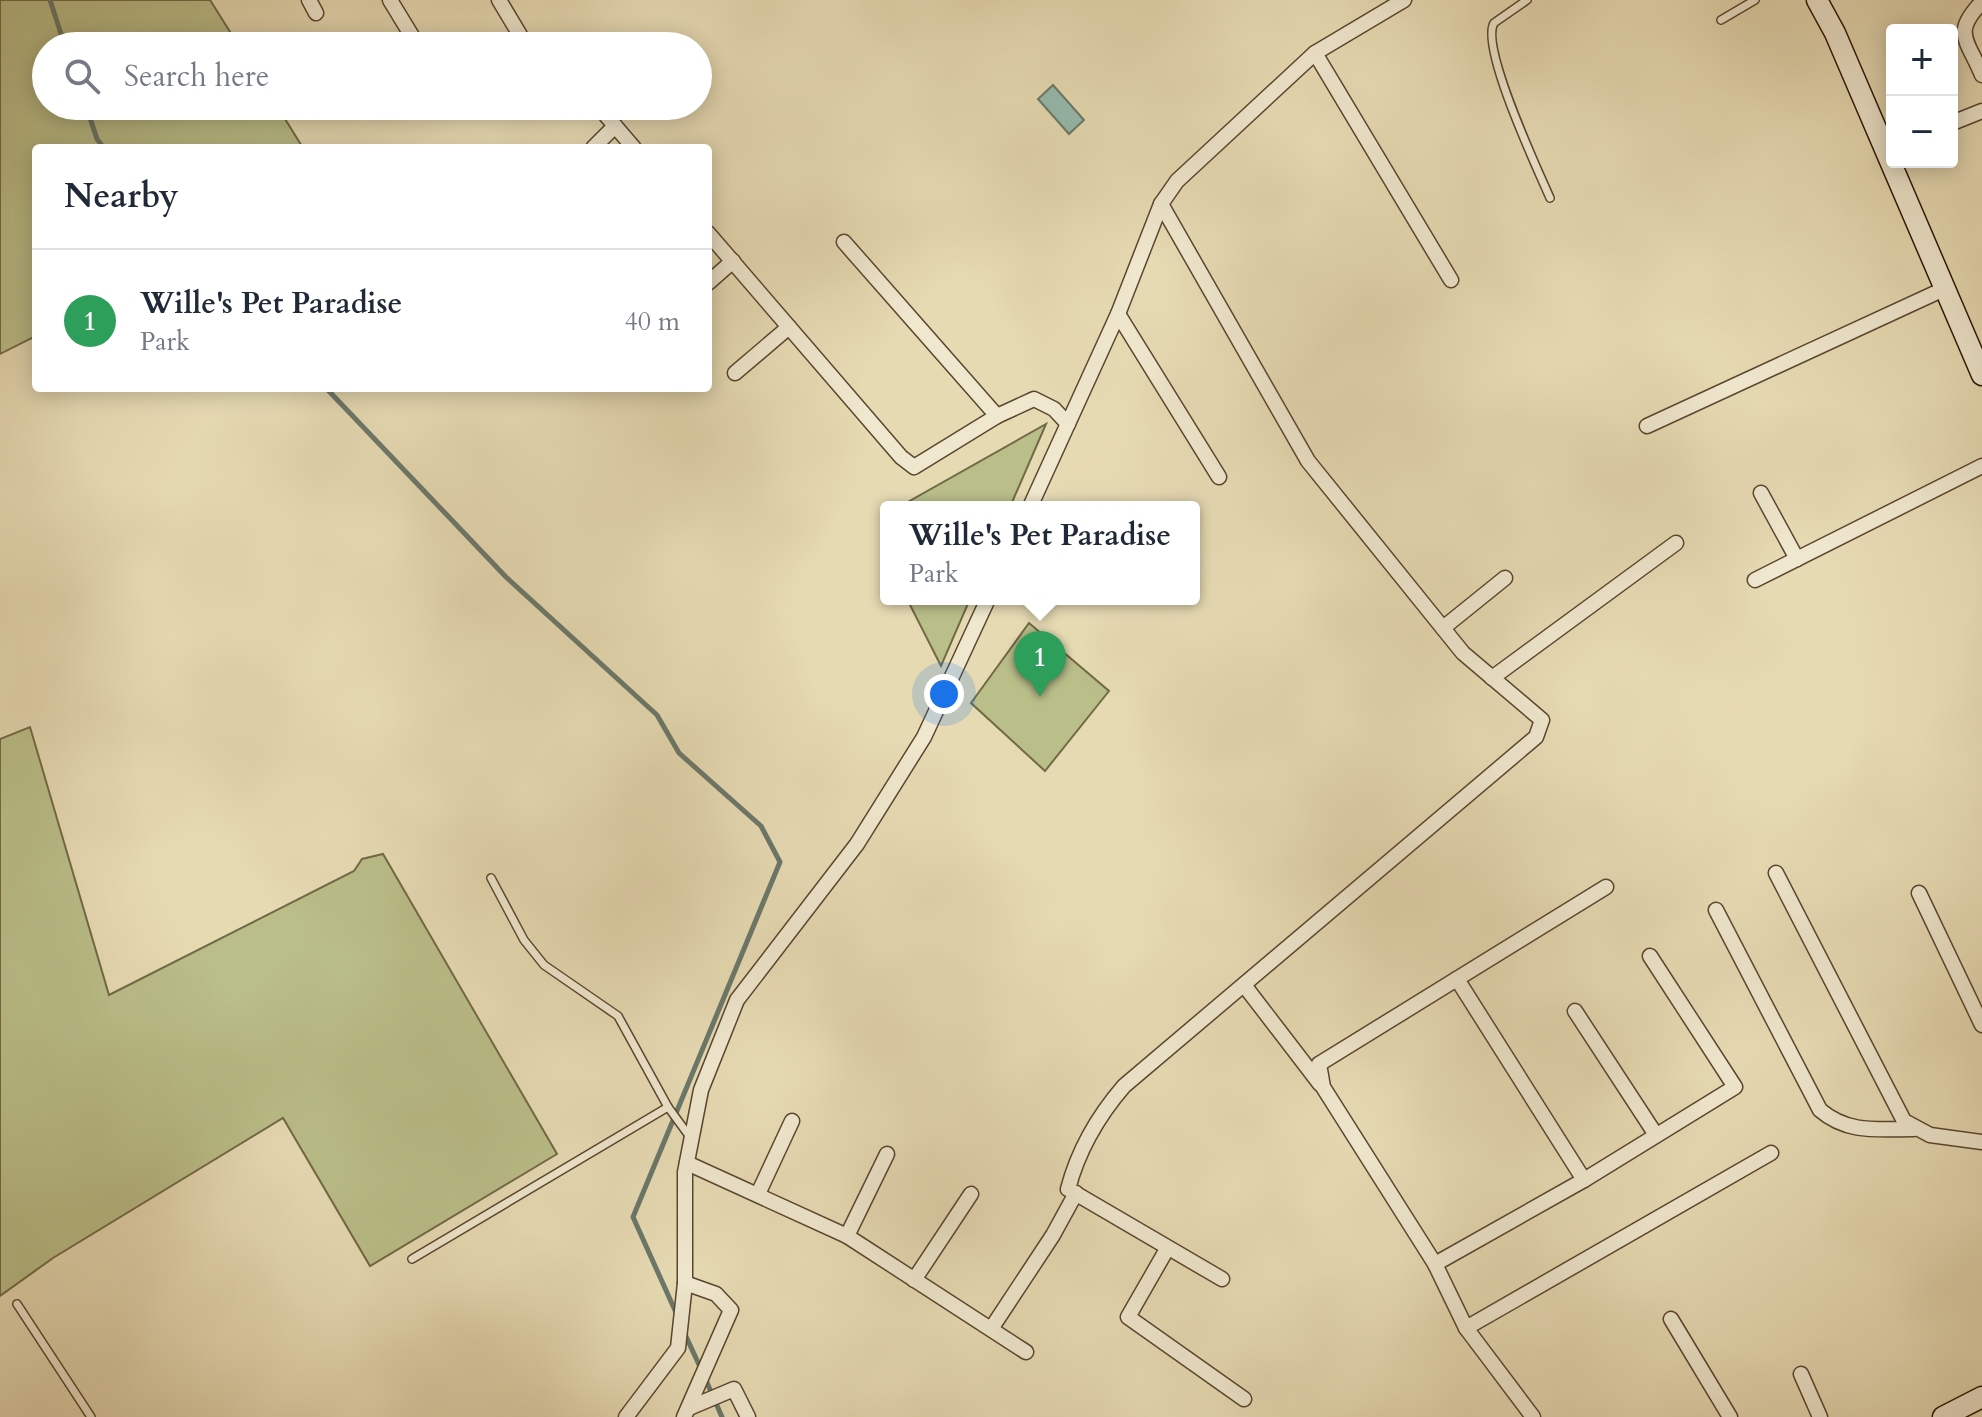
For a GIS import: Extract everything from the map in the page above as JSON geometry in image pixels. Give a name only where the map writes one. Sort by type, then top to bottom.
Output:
[{"type":"street","points":[[390,0],[409,32]]},
{"type":"street","points":[[499,0],[518,32]]},
{"type":"street","points":[[1033,501],[1118,314],[1161,204],[1177,181],[1315,53],[1404,0]]},
{"type":"street","points":[[1817,0],[1886,143]]},
{"type":"street","points":[[1982,2],[1966,19],[1963,30],[1982,75]]},
{"type":"street","points":[[1315,53],[1451,280]]},
{"type":"street","points":[[1958,121],[1982,111]]},
{"type":"street","points":[[610,120],[631,144]]},
{"type":"street","points":[[597,144],[615,126]]},
{"type":"street","points":[[1896,168],[1982,375]]},
{"type":"street","points":[[1161,204],[1308,461],[1463,653],[1542,720],[1542,729],[1536,737],[1124,1086],[1104,1109],[1073,1169],[1068,1189],[1222,1279]]},
{"type":"street","points":[[712,237],[901,457],[914,467],[997,416],[1034,399],[1054,409],[1068,424]]},
{"type":"street","points":[[844,242],[997,416]]},
{"type":"street","points":[[712,279],[733,261]]},
{"type":"street","points":[[1647,426],[1944,289]]},
{"type":"street","points":[[1118,314],[1219,477]]},
{"type":"street","points":[[735,373],[789,327]]},
{"type":"street","points":[[1755,580],[1982,466]]},
{"type":"street","points":[[1761,493],[1797,559]]},
{"type":"street","points":[[1492,678],[1676,543]]},
{"type":"street","points":[[1443,628],[1505,578]]},
{"type":"street","points":[[626,1417],[678,1348],[685,1283],[687,1163],[691,1139],[701,1090],[737,1000],[857,844],[916,751],[985,605]]},
{"type":"street","points":[[1776,873],[1904,1121],[1930,1135],[1982,1142]]},
{"type":"street","points":[[1323,1087],[1319,1064],[1606,887]]},
{"type":"street","points":[[1919,893],[1982,1025]]},
{"type":"street","points":[[1716,910],[1820,1110],[1834,1122],[1852,1129],[1914,1129]]},
{"type":"street","points":[[1435,1264],[1584,1180],[1735,1087],[1650,956]]},
{"type":"street","points":[[1457,979],[1584,1180]]},
{"type":"street","points":[[1244,985],[1323,1087],[1435,1264],[1466,1328],[1533,1417]]},
{"type":"street","points":[[1575,1011],[1656,1135]]},
{"type":"street","points":[[758,1194],[792,1121]]},
{"type":"street","points":[[1466,1328],[1771,1153]]},
{"type":"street","points":[[847,1236],[887,1154]]},
{"type":"street","points":[[687,1163],[847,1236],[1026,1352]]},
{"type":"street","points":[[991,1329],[1053,1235],[1076,1193]]},
{"type":"street","points":[[914,1280],[971,1194]]},
{"type":"street","points":[[1167,1249],[1128,1317],[1244,1399]]},
{"type":"street","points":[[685,1283],[716,1294],[731,1310],[687,1412]]},
{"type":"street","points":[[1671,1319],[1730,1417]]},
{"type":"street","points":[[1801,1374],[1820,1417]]},
{"type":"street","points":[[687,1412],[734,1389],[748,1417]]},
{"type":"street","points":[[1950,1415],[1982,1397]]},
{"type":"lane","points":[[1527,0],[1494,23],[1491,40],[1509,101],[1550,198]]},
{"type":"lane","points":[[1721,20],[1755,0]]},
{"type":"lane","points":[[491,878],[524,940],[544,965],[618,1016],[668,1107],[691,1139]]},
{"type":"lane","points":[[412,1259],[668,1107]]},
{"type":"lane","points":[[17,1304],[91,1417]]},
{"type":"green space","points":[[0,0],[210,0],[230,32],[32,32],[32,120],[286,120],[301,144],[32,144],[32,338],[0,354]]},
{"type":"green space","points":[[1046,424],[1013,501],[910,501]]},
{"type":"green space","points":[[910,605],[967,605],[941,666]]},
{"type":"green space","points":[[1029,623],[1109,691],[1045,771],[971,703]]},
{"type":"green space","points":[[30,727],[109,995],[354,871],[362,859],[383,854],[557,1154],[370,1266],[283,1118],[53,1258],[0,1296],[0,739]]},
{"type":"water","points":[[1053,85],[1084,120],[1069,134],[1038,99]]},
{"type":"waterway","points":[[50,0],[60,32]]},
{"type":"waterway","points":[[91,120],[101,144]]},
{"type":"waterway","points":[[330,392],[506,577],[657,715],[679,753],[761,826],[780,862],[633,1217],[678,1317]]},
{"type":"waterway","points":[[683,1330],[701,1369]]},
{"type":"waterway","points":[[705,1378],[722,1417]]},
{"type":"place","name":"Wille's Pet Paradise","points":[[1040,697]]}]
